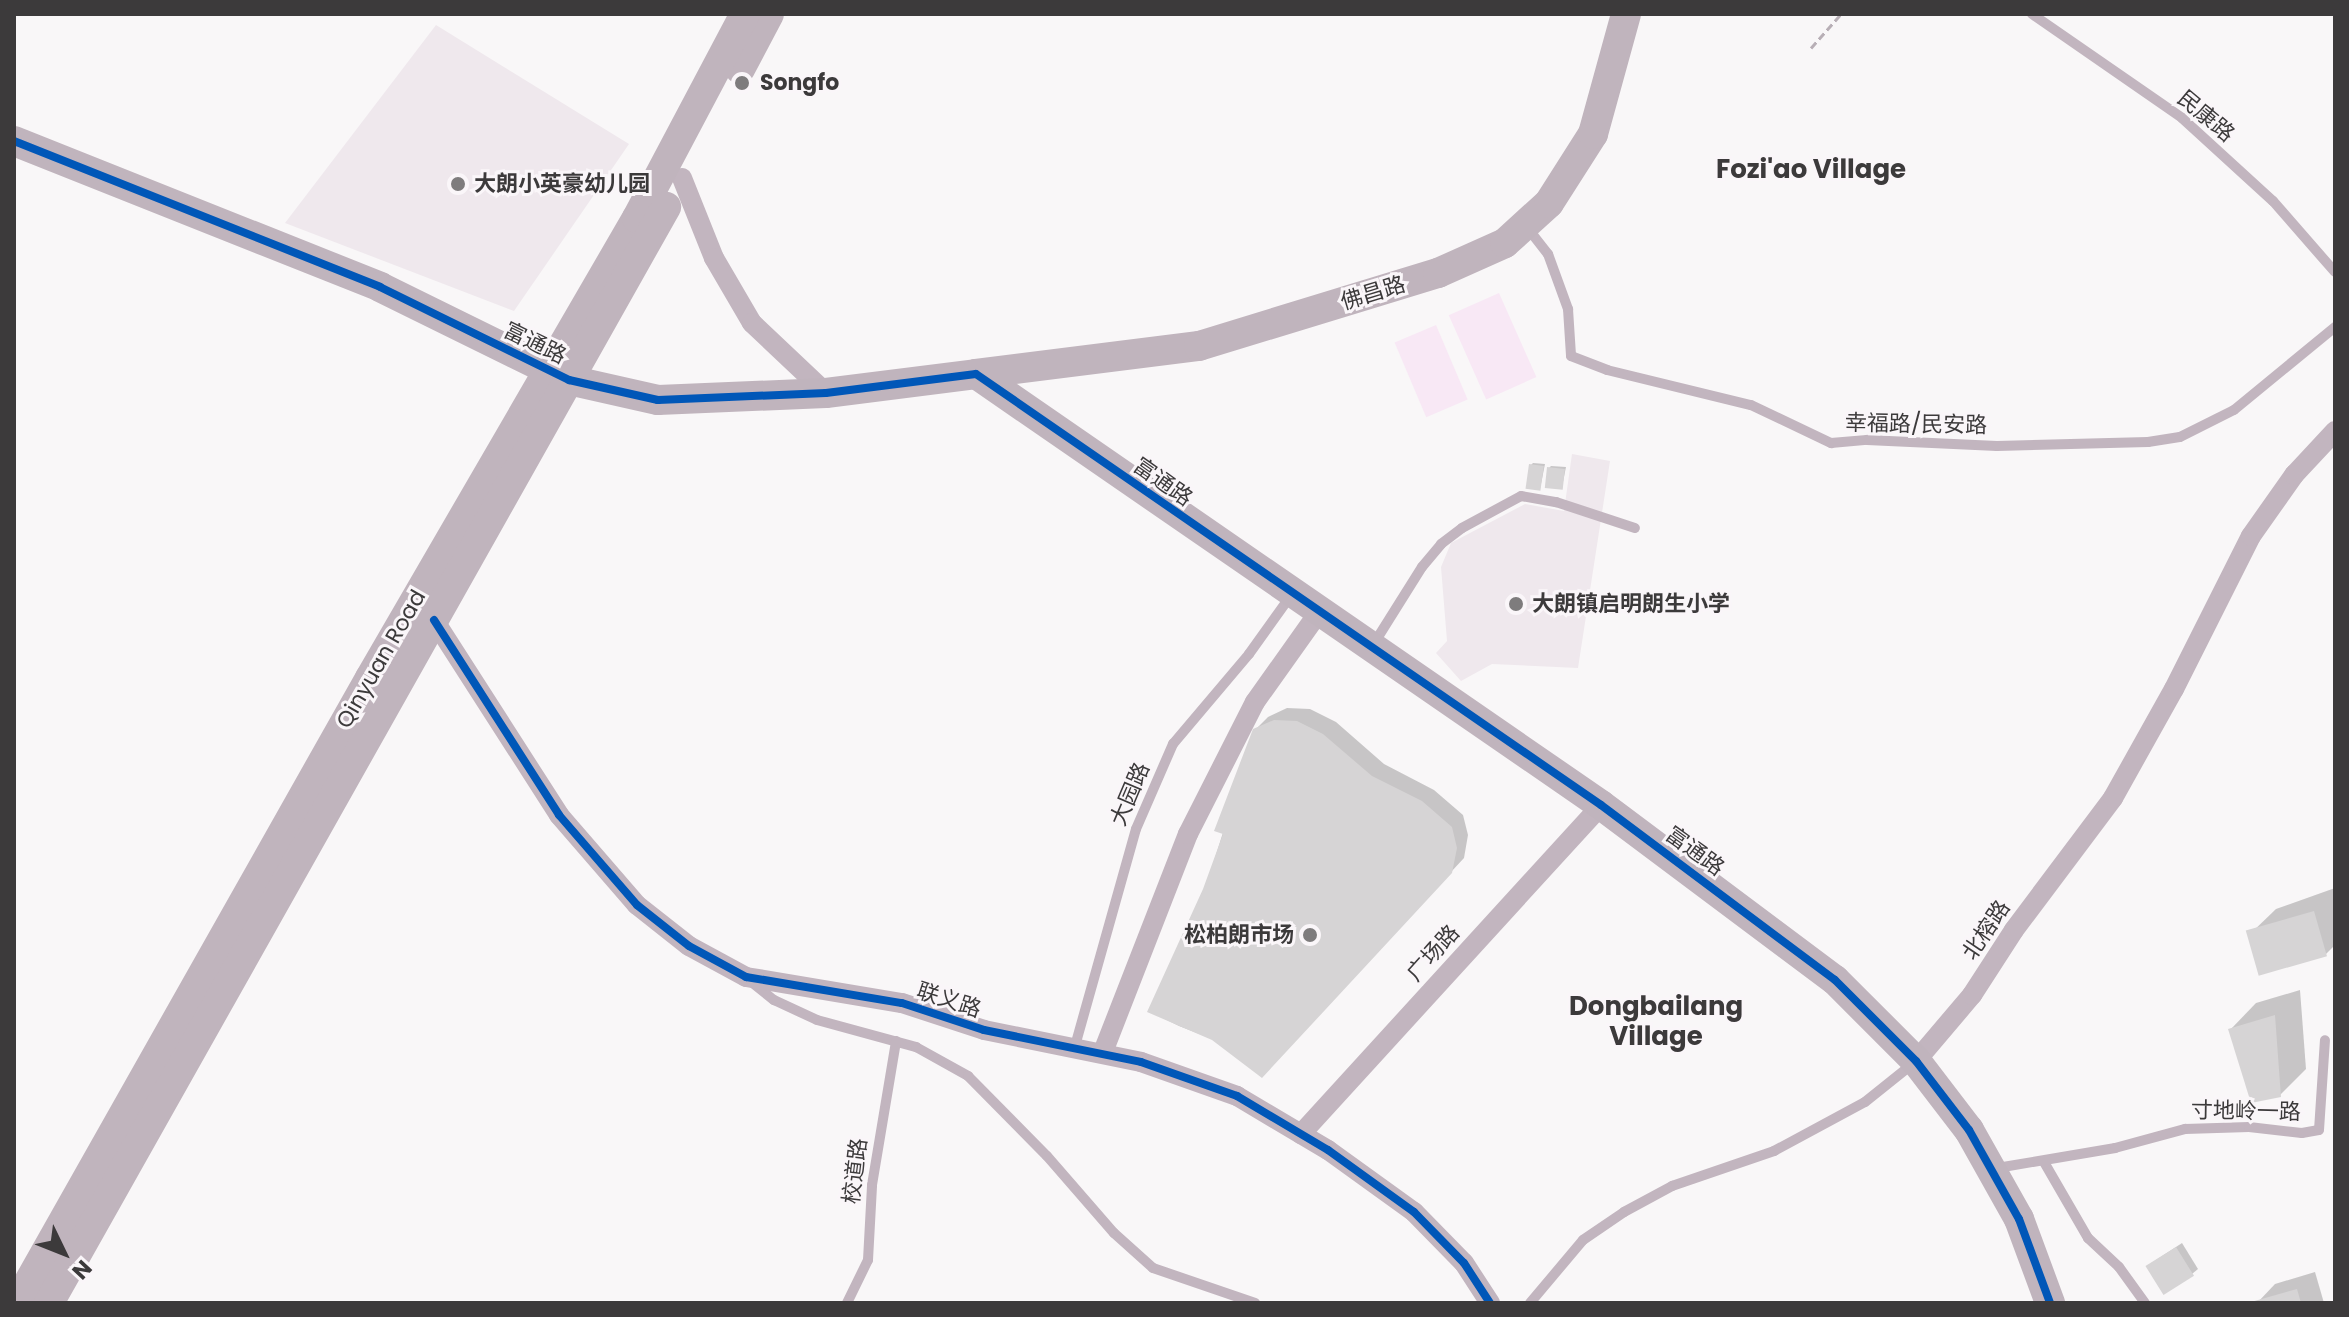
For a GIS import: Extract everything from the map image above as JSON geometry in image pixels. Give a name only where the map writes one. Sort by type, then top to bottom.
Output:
[{"type":"street","name":"Qinyuan Road","points":[[49,1303],[434,620],[637,218],[745,14]]},
{"type":"street","name":"Qinyuan Road","points":[[17,1303],[558,375],[682,178],[769,14]]},
{"type":"street","name":"佛昌路","points":[[976,374],[1199,346],[1438,273],[1505,243],[1549,203],[1593,134],[1626,14]]},
{"type":"street","name":"富通路","points":[[14,141],[380,287],[558,375],[658,400],[826,393],[976,374],[1601,805],[1835,980],[1916,1061],[1969,1130],[2019,1219],[2050,1303]]},
{"type":"street","points":[[682,178],[714,258],[752,323],[826,393]]},
{"type":"street","name":"北榕路","points":[[1916,1061],[1972,995],[2014,930],[2113,798],[2174,689],[2251,536],[2294,475],[2335,431]]},
{"type":"street","points":[[1103,1052],[1188,834],[1255,702],[1319,612]]},
{"type":"street","name":"联义路","points":[[434,620],[559,815],[637,905],[719,964],[746,977],[902,1003],[984,1030],[1103,1052],[1237,1096],[1301,1134],[1414,1212],[1464,1263],[1490,1303]]},
{"type":"street","name":"广场路","points":[[1301,1134],[1601,805]]},
{"type":"lane","name":"民康路","points":[[2032,14],[2182,118],[2273,201],[2335,272]]},
{"type":"lane","name":"幸福路/民安路","points":[[1525,224],[1548,254],[1568,309],[1571,356],[1607,370],[1751,405],[1831,443],[1867,440],[1997,446],[2148,442],[2180,437],[2234,410],[2335,327]]},
{"type":"lane","points":[[1371,649],[1422,567],[1441,544],[1462,528],[1521,496],[1556,502],[1635,528]]},
{"type":"lane","name":"大园路","points":[[1075,1046],[1136,829],[1173,744],[1249,654],[1292,594]]},
{"type":"lane","points":[[746,977],[774,1000],[817,1020],[916,1047],[968,1076],[1047,1156],[1114,1233],[1153,1268],[1255,1303]]},
{"type":"lane","name":"寸地岭一路","points":[[1991,1169],[2044,1162],[2185,1129],[2249,1127],[2302,1133],[2319,1130],[2325,1040]]},
{"type":"lane","name":"校道路","points":[[847,1303],[868,1260],[872,1185],[896,1041]]},
{"type":"lane","name":"北榕路","points":[[1530,1303],[1583,1240],[1624,1212],[1672,1186],[1774,1151],[1865,1102],[1916,1061]]},
{"type":"lane","points":[[2044,1162],[2088,1238],[2119,1267],[2145,1303]]},
{"type":"path","points":[[1811,48],[1841,14]]},
{"type":"shaded area","name":"大朗小英豪幼儿园","points":[[436,25],[629,144],[514,311],[285,223]]},
{"type":"shaded area","points":[[1499,293],[1536,377],[1486,399],[1449,315]]},
{"type":"shaded area","points":[[1436,325],[1468,400],[1426,417],[1395,343]]},
{"type":"shaded area","name":"大朗镇启明朗生小学","points":[[1572,454],[1610,461],[1578,668],[1492,664],[1461,681],[1436,653],[1447,641],[1441,567],[1451,543],[1525,504],[1564,511]]},
{"type":"building","points":[[1529,464],[1544,466],[1540,491],[1526,489]]},
{"type":"building","points":[[1547,467],[1565,469],[1563,490],[1545,488]]},
{"type":"building","name":"松柏朗市场","points":[[1274,720],[1297,721],[1323,734],[1372,776],[1422,801],[1452,827],[1457,848],[1452,873],[1262,1078],[1212,1040],[1147,1012],[1203,889],[1223,834],[1214,831],[1253,729]]},
{"type":"building","points":[[2314,911],[2327,956],[2259,976],[2246,931]]},
{"type":"building","points":[[2275,1015],[2281,1097],[2251,1103],[2228,1029]]},
{"type":"building","points":[[2176,1247],[2194,1276],[2163,1295],[2145,1266]]},
{"type":"building","points":[[2297,1289],[2301,1303],[2251,1303],[2251,1302]]},
{"type":"cycle path","points":[[14,141],[380,287],[569,380],[658,400],[826,393],[976,374],[1601,805],[1835,980],[1916,1061],[1969,1130],[2019,1219],[2050,1303]]},
{"type":"cycle path","points":[[434,620],[559,815],[637,905],[689,946],[746,977],[902,1003],[984,1030],[1141,1062],[1237,1096],[1328,1150],[1414,1212],[1464,1263],[1490,1303]]},
{"type":"place","name":"Songfo","points":[[742,83]]},
{"type":"place","name":"大朗小英豪幼儿园","points":[[458,184]]},
{"type":"place","name":"大朗镇启明朗生小学","points":[[1516,604]]},
{"type":"place","name":"松柏朗市场","points":[[1310,935]]},
{"type":"district","name":"Fozi'ao Village","points":[[1811,170]]},
{"type":"district","name":"Dongbailang Village","points":[[1656,1022]]}]
